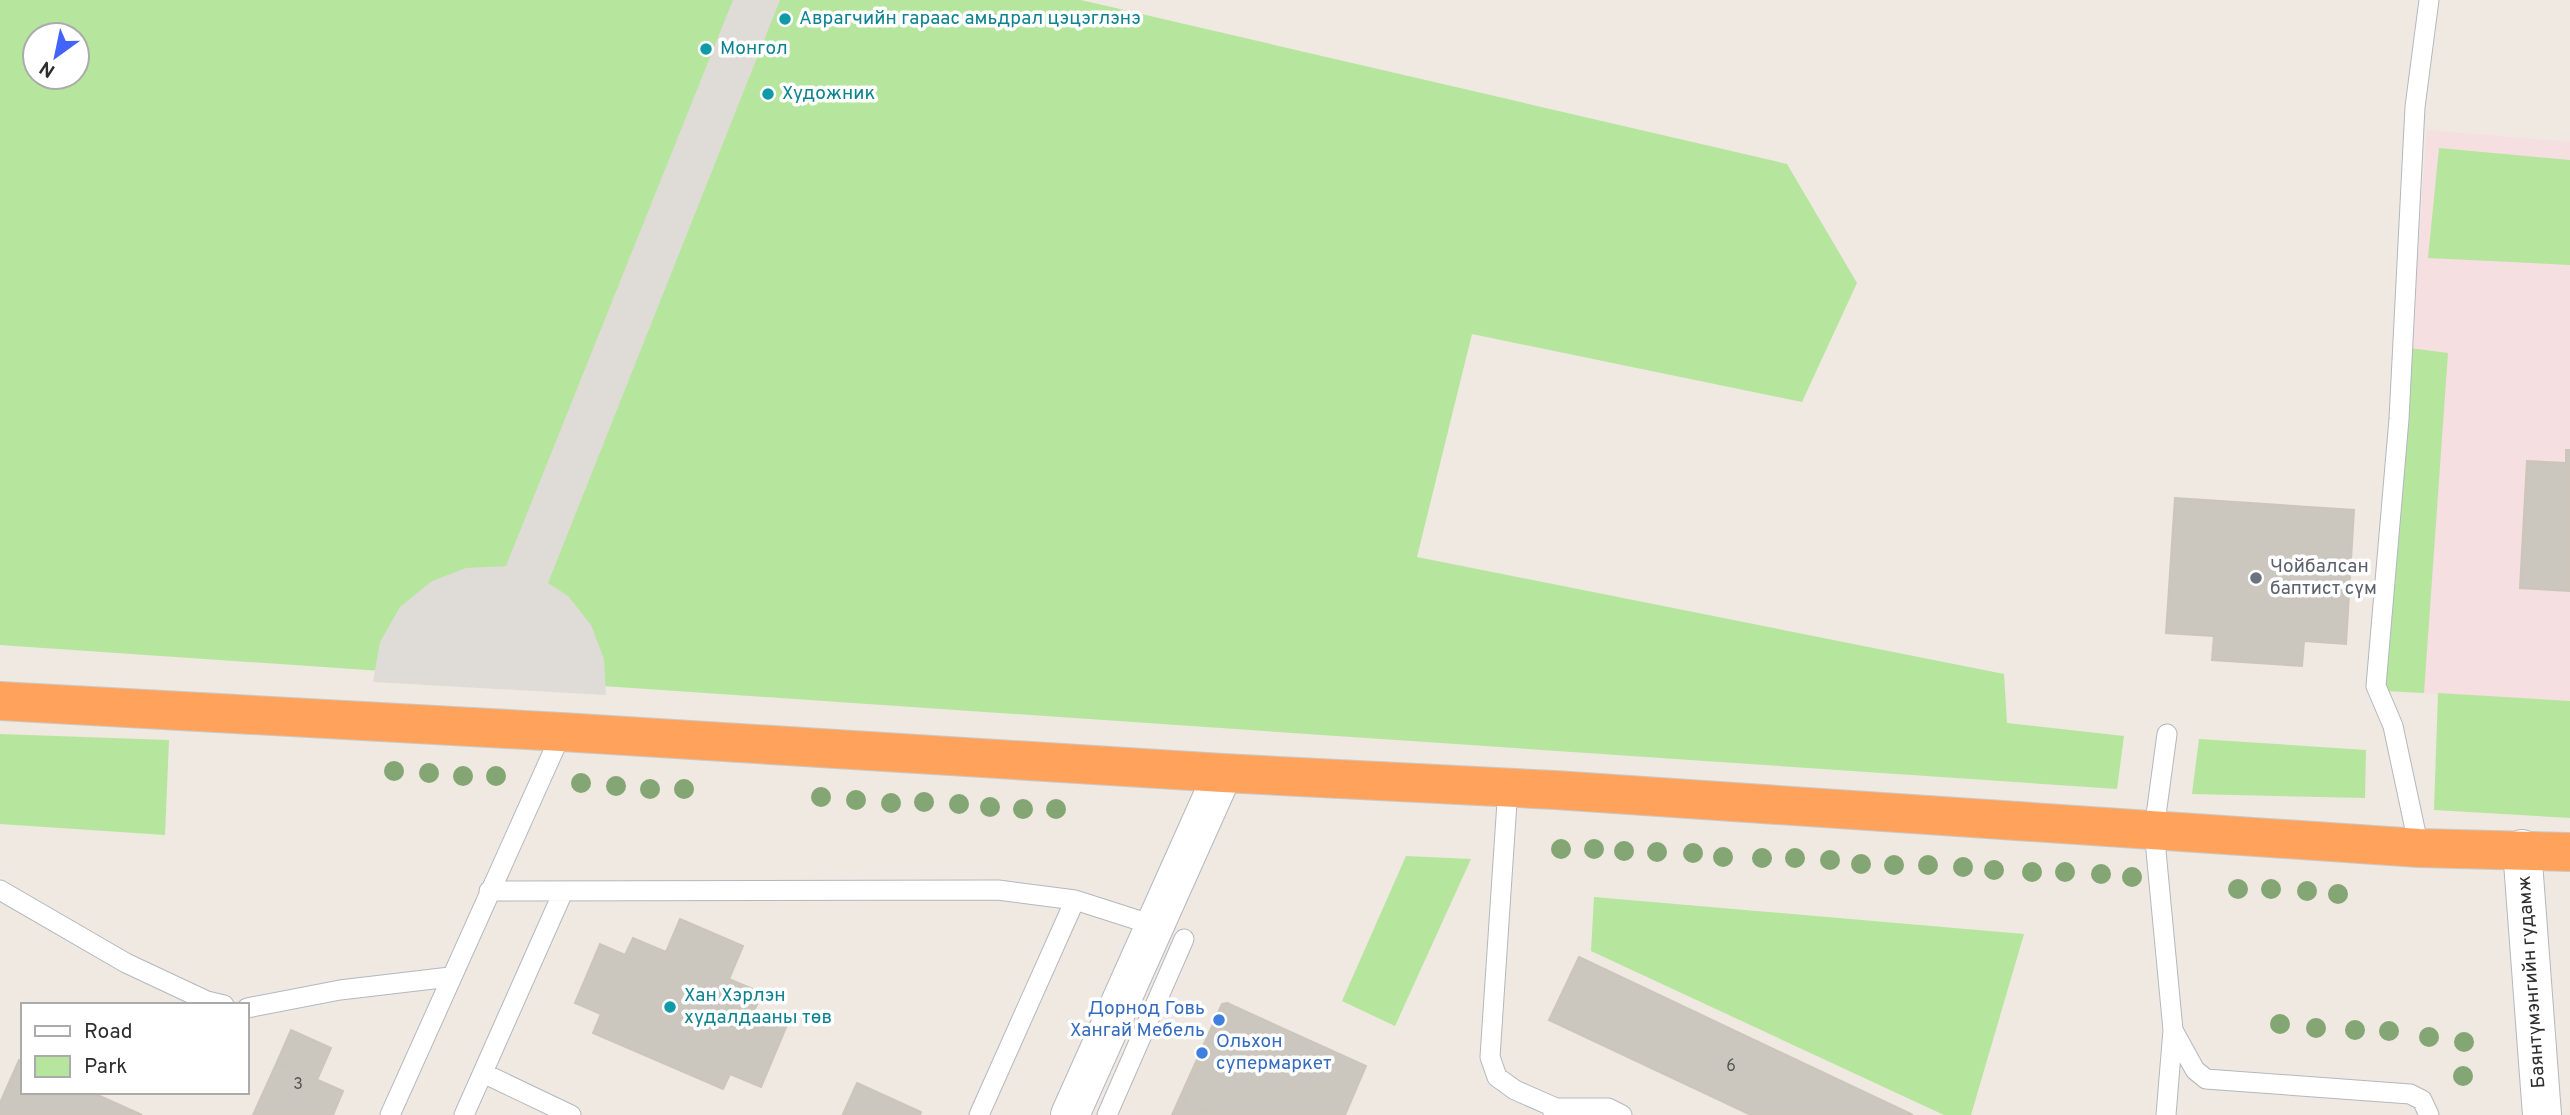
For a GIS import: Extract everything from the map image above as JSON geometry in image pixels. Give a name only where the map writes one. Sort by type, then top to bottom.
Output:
[{"type":"highway","points":[[0,701],[1223,773],[1508,787],[2419,848],[2570,852]]},
{"type":"street","points":[[1070,1115],[1169,932],[1223,773]]},
{"type":"street","name":"Баянтүмэнгийн гудамж","points":[[2522,849],[2542,1115]]},
{"type":"lane","points":[[2419,848],[2393,726],[2376,687],[2399,419],[2415,107],[2429,0]]},
{"type":"lane","points":[[390,1115],[562,732]]},
{"type":"lane","points":[[2166,1115],[2173,1030],[2154,830],[2167,734]]},
{"type":"lane","points":[[1508,787],[1490,1057],[1497,1077],[1515,1090],[1555,1111],[1608,1108],[1622,1115]]},
{"type":"lane","points":[[0,890],[126,963],[216,1003]]},
{"type":"lane","points":[[489,891],[998,890],[1075,900],[1169,932],[1107,1115]]},
{"type":"lane","points":[[464,1115],[563,892]]},
{"type":"lane","points":[[979,1115],[1075,900]]},
{"type":"lane","points":[[248,1008],[340,990],[450,977]]},
{"type":"lane","points":[[2173,1030],[2194,1070],[2206,1079],[2410,1094],[2422,1100],[2429,1115]]},
{"type":"lane","points":[[482,1073],[571,1115]]},
{"type":"shaded area","points":[[733,0],[780,0],[548,583],[568,596],[591,625],[604,659],[606,695],[373,682],[380,642],[400,607],[432,581],[466,568],[506,566]]},
{"type":"shaded area","points":[[2427,130],[2570,142],[2570,701],[2385,691]]},
{"type":"green space","points":[[0,0],[1081,0],[1787,164],[1857,283],[1802,402],[1472,334],[1417,557],[2004,674],[2007,723],[2124,736],[2117,789],[0,645]]},
{"type":"green space","points":[[2439,148],[2570,160],[2570,265],[2428,258]]},
{"type":"green space","points":[[2410,348],[2448,353],[2424,693],[2385,691]]},
{"type":"green space","points":[[2438,693],[2570,701],[2570,818],[2434,810]]},
{"type":"green space","points":[[0,734],[169,740],[165,835],[0,824]]},
{"type":"green space","points":[[2199,739],[2366,750],[2365,798],[2192,794]]},
{"type":"green space","points":[[1406,856],[1471,859],[1395,1026],[1342,1001]]},
{"type":"green space","points":[[1594,897],[2024,934],[1971,1115],[1944,1115],[1591,951]]},
{"type":"building","points":[[2566,450],[2570,450],[2570,591],[2520,588],[2527,461],[2566,463]]},
{"type":"building","points":[[2175,498],[2354,510],[2346,644],[2304,641],[2302,666],[2212,660],[2214,636],[2166,633]]},
{"type":"building","name":"Хан Хэрлэн худалдааны төв","points":[[680,919],[743,946],[729,979],[762,993],[754,1011],[787,1025],[761,1087],[730,1074],[723,1089],[593,1033],[601,1014],[575,1003],[600,944],[625,955],[633,938],[666,952]]},
{"type":"building","points":[[1579,957],[1913,1115],[1751,1115],[1549,1020]]},
{"type":"building","points":[[1227,1003],[1366,1066],[1345,1115],[1215,1115],[1183,1101]]},
{"type":"building","name":"Ольхон супермаркет","points":[[1227,1003],[1183,1101],[1215,1115],[1172,1115],[1222,1004]]},
{"type":"building","points":[[291,1030],[331,1048],[317,1080],[277,1062]]},
{"type":"building","points":[[19,1060],[21,1094],[95,1094],[142,1115],[0,1115],[0,1103]]},
{"type":"building","points":[[277,1062],[343,1091],[333,1115],[253,1115]]},
{"type":"building","points":[[857,1083],[921,1112],[920,1115],[843,1114]]},
{"type":"place","name":"Аврагчийн гараас амьдрал цэцэглэнэ","points":[[785,19]]},
{"type":"place","name":"Монгол","points":[[706,49]]},
{"type":"place","name":"Художник","points":[[768,94]]},
{"type":"place","name":"Чойбалсан баптист сүм","points":[[2256,578]]},
{"type":"place","name":"Хан Хэрлэн худалдааны төв","points":[[670,1007]]},
{"type":"place","name":"Дорнод Говь Хангай Мебель","points":[[1219,1020]]},
{"type":"place","name":"Ольхон супермаркет","points":[[1202,1053]]}]
